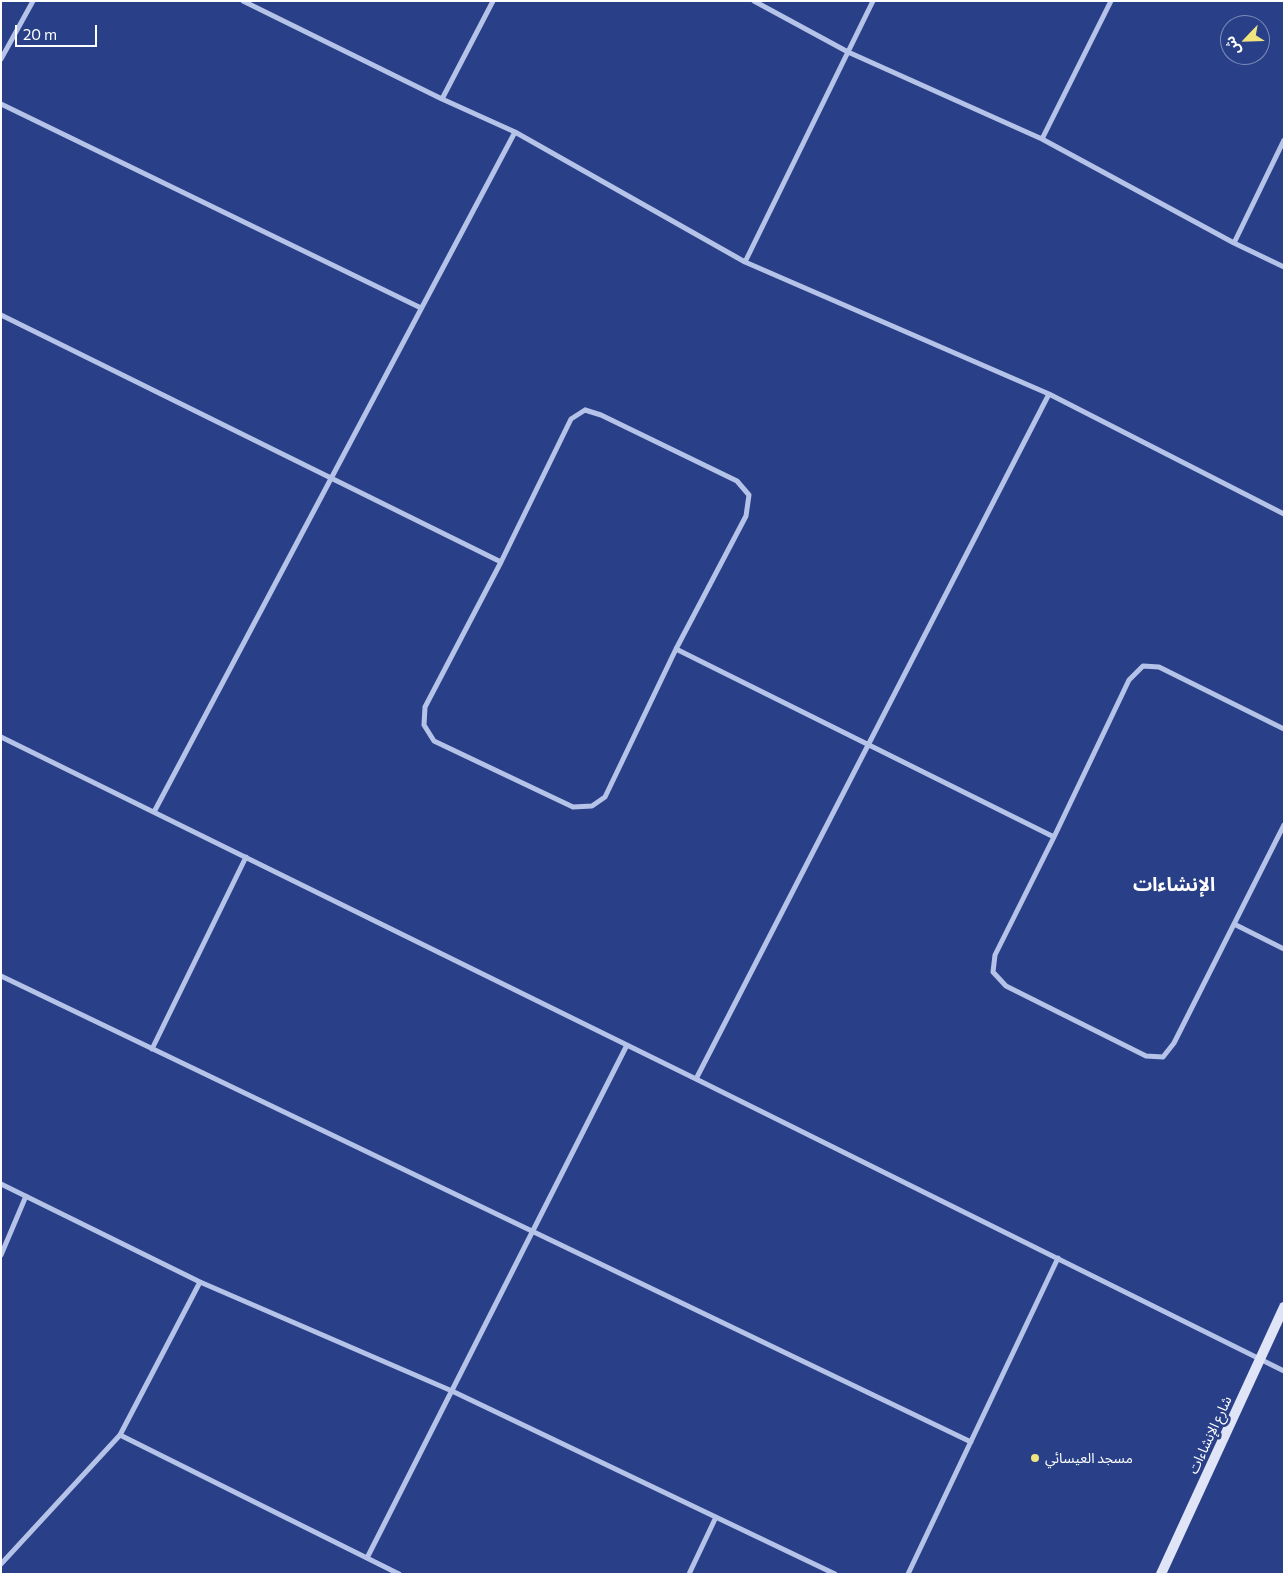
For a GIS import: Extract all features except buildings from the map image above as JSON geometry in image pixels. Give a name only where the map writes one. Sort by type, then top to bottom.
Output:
[{"type":"street","points":[[1,59],[33,1]]},
{"type":"street","points":[[243,1],[442,100],[514,132],[745,262],[1049,394],[1284,514]]},
{"type":"street","points":[[442,100],[493,1]]},
{"type":"street","points":[[754,1],[848,52],[1042,139],[1234,243],[1284,267]]},
{"type":"street","points":[[745,262],[872,1]]},
{"type":"street","points":[[1042,139],[1111,1]]},
{"type":"street","points":[[1,104],[421,308]]},
{"type":"street","points":[[154,812],[514,132]]},
{"type":"street","points":[[1234,243],[1284,140]]},
{"type":"street","points":[[1,315],[501,562]]},
{"type":"street","points":[[696,1079],[1049,394]]},
{"type":"street","points":[[585,410],[737,481],[749,495],[746,516],[676,649],[605,797],[592,806],[573,807],[434,741],[424,725],[425,707],[501,562],[571,419],[585,410]]},
{"type":"street","points":[[676,649],[1054,837]]},
{"type":"street","points":[[1284,729],[1159,667],[1143,666],[1129,680],[995,955],[993,972],[1006,986],[1146,1056],[1163,1057],[1174,1043],[1284,825]]},
{"type":"street","points":[[1,738],[696,1079],[1284,1371]]},
{"type":"street","points":[[152,1049],[246,857]]},
{"type":"street","points":[[1234,924],[1284,949]]},
{"type":"street","points":[[1,976],[971,1442]]},
{"type":"street","points":[[367,1558],[628,1046]]},
{"type":"street","points":[[1,1184],[200,1282],[452,1391],[835,1574]]},
{"type":"street","points":[[1,1255],[26,1196]]},
{"type":"street","points":[[908,1574],[1058,1258]]},
{"type":"street","points":[[1,1564],[120,1435],[200,1282]]},
{"type":"street","name":"شارع الإنشاءات","points":[[1161,1574],[1284,1307]]},
{"type":"street","points":[[120,1435],[399,1574]]},
{"type":"street","points":[[689,1574],[716,1517]]},
{"type":"place","name":"مسجد العيسائي","points":[[1035,1458]]},
{"type":"district","name":"الإنشاءات","points":[[1174,885]]}]
